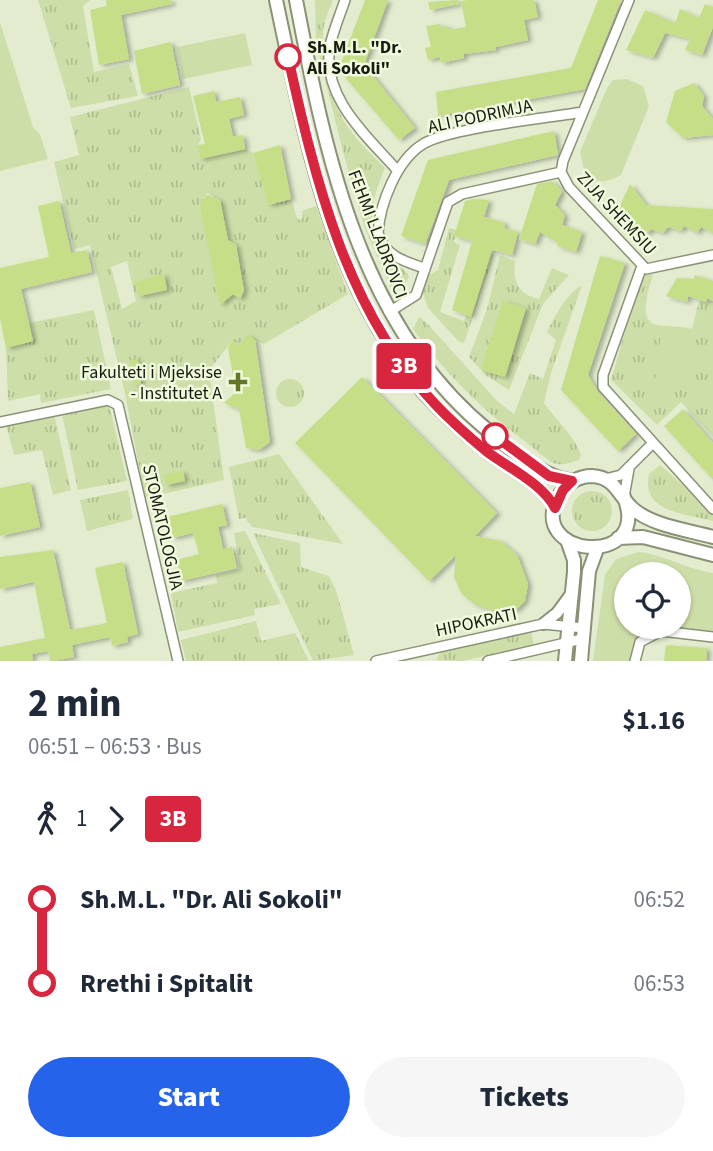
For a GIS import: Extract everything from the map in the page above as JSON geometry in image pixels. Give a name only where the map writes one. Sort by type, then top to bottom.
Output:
[{"type":"main road","name":"FEHMI LLADROVCI","points":[[276,0],[321,191],[373,320],[399,360],[438,407],[477,443],[545,494],[555,508]]},
{"type":"main road","name":"FEHMI LLADROVCI","points":[[296,0],[336,175],[359,246],[389,312],[423,364],[472,419],[542,472],[572,481]]},
{"type":"main road","points":[[565,661],[574,560],[567,540],[557,525],[555,508],[563,490],[572,481],[590,476],[605,479],[631,507],[649,518],[713,537]]},
{"type":"main road","points":[[618,538],[627,518],[624,497]]},
{"type":"main road","points":[[567,540],[578,547],[597,549],[618,538],[643,537],[713,555]]},
{"type":"main road","points":[[581,661],[589,570],[597,549]]},
{"type":"street","points":[[345,0],[330,46],[333,82],[344,107],[397,170]]},
{"type":"street","name":"ZIJA SHEMSIU","points":[[629,0],[561,172],[569,187],[642,266],[652,269],[713,255]]},
{"type":"street","name":"ALI PODRIMJA","points":[[424,268],[392,255],[385,249],[378,233],[397,170],[420,145],[434,139],[583,112]]},
{"type":"street","points":[[389,312],[413,298],[448,202],[462,194],[561,172]]},
{"type":"street","points":[[642,266],[603,375],[603,387],[713,509]]},
{"type":"street","name":"STOMATOLOGJIA","points":[[0,422],[104,400],[114,401],[120,411],[178,661]]},
{"type":"street","points":[[605,479],[614,479],[629,469],[652,444]]},
{"type":"street","points":[[624,497],[629,469]]},
{"type":"street","points":[[543,624],[564,607],[573,588]]},
{"type":"street","name":"HIPOKRATI","points":[[376,661],[543,624],[569,626],[583,633]]},
{"type":"street","points":[[635,661],[640,642],[656,632],[713,638]]},
{"type":"street","points":[[488,661],[567,642],[583,633]]},
{"type":"green space","points":[[38,0],[90,0],[83,6],[94,72],[129,64],[138,96],[71,108]]},
{"type":"green space","points":[[315,0],[333,0],[324,24],[323,43],[328,81],[337,106],[352,133],[385,168],[374,202],[371,225],[377,247],[384,257],[404,270],[409,277],[403,288],[390,287],[364,226],[316,43]]},
{"type":"green space","points":[[0,22],[33,127],[40,134],[48,159],[0,171]]},
{"type":"green space","points":[[245,33],[252,65],[183,79],[177,47]]},
{"type":"green space","points":[[627,79],[643,86],[649,106],[621,175],[607,181],[594,180],[585,174],[580,152],[607,88],[613,80]]},
{"type":"green space","points":[[189,87],[201,139],[198,145],[200,158],[245,149],[253,153],[268,205],[291,199],[298,220],[303,218],[302,211],[316,206],[348,294],[264,344],[255,340],[236,343],[233,340],[209,370],[224,480],[145,498],[125,394],[90,245],[74,249],[54,162],[79,155],[70,117]],"holes":[[[205,192],[220,200],[228,240],[236,245],[244,291],[240,298],[233,294],[220,304],[199,204],[208,195]],[[127,261],[136,301],[122,309],[111,267]]]},
{"type":"green space","points":[[449,228],[457,230],[454,242],[460,245],[440,312],[464,321],[485,252],[494,255],[464,343],[459,342],[428,308],[422,291],[429,275],[438,270]]},
{"type":"green space","points":[[500,255],[515,261],[518,286],[532,297],[539,299],[552,268],[569,275],[543,304],[509,390],[487,376],[469,357],[487,309]]},
{"type":"green space","points":[[642,273],[653,274],[646,311],[647,317],[657,325],[692,329],[699,301],[713,301],[713,437],[681,402],[657,425],[611,380]]},
{"type":"green space","points":[[582,285],[551,373],[544,403],[569,434],[581,455],[579,460],[556,464],[480,404],[452,376],[413,329],[419,317],[425,321],[497,401],[514,414],[530,373],[543,379],[556,340],[547,332],[557,312]]},
{"type":"green space","points":[[94,310],[111,389],[41,403],[40,394],[8,401],[6,348],[32,341],[29,323]]},
{"type":"green space","points":[[661,332],[696,337],[689,385],[655,380]]},
{"type":"green space","points":[[290,379],[300,383],[304,393],[300,403],[290,407],[280,403],[276,393],[280,383]]},
{"type":"green space","points":[[109,404],[127,481],[78,490],[62,414]]},
{"type":"green space","points":[[54,413],[71,490],[53,495],[42,450],[14,455],[6,424]]},
{"type":"green space","points":[[279,454],[343,544],[252,527],[245,518],[239,519],[229,467]]},
{"type":"green space","points":[[660,465],[713,511],[713,521],[678,513],[658,504],[648,487],[649,474]]},
{"type":"green space","points":[[128,490],[133,519],[87,531],[80,500]]},
{"type":"green space","points":[[592,491],[600,492],[606,497],[611,503],[611,519],[606,525],[600,530],[592,531],[584,530],[578,525],[573,519],[572,511],[573,503],[578,497],[584,492]]},
{"type":"green space","points":[[245,531],[281,604],[254,609],[255,615],[178,632],[171,593],[217,583],[216,575],[240,569],[234,533]]},
{"type":"green space","points":[[253,533],[300,543],[301,567],[329,576],[336,590],[354,655],[313,661]]},
{"type":"green space","points":[[638,552],[676,562],[614,562],[614,639],[639,639],[634,661],[593,661],[605,575],[616,559]]},
{"type":"green space","points":[[691,567],[713,573],[713,634],[691,632]]},
{"type":"green space","points":[[256,621],[261,641],[295,633],[309,661],[186,661],[181,640]]},
{"type":"green space","points":[[531,632],[534,645],[462,661],[436,660],[442,650]]},
{"type":"building","points":[[106,0],[171,0],[172,4],[121,15],[129,59],[99,65],[90,10],[107,6]]},
{"type":"building","points":[[365,0],[388,0],[364,65],[415,128],[399,140],[344,76],[341,63]]},
{"type":"building","points":[[458,0],[459,4],[430,10],[428,2]]},
{"type":"building","points":[[534,0],[538,17],[524,20],[528,40],[495,47],[496,50],[464,54],[464,58],[441,63],[440,57],[428,60],[425,48],[431,47],[426,26],[440,24],[440,27],[448,26],[449,30],[466,27],[461,1]]},
{"type":"building","points":[[598,0],[621,0],[585,89],[438,116],[436,92],[571,68]]},
{"type":"building","points":[[705,4],[713,7],[713,27],[702,55],[685,50],[690,39],[665,33],[653,58],[626,50],[645,10],[675,23],[680,9],[699,18]]},
{"type":"building","points":[[171,42],[180,85],[142,94],[134,51]]},
{"type":"building","points":[[694,83],[704,96],[702,106],[713,119],[713,135],[683,138],[666,122],[675,91]]},
{"type":"building","points":[[214,91],[216,102],[240,97],[244,115],[229,119],[233,137],[243,135],[245,149],[200,159],[198,145],[205,144],[193,96]]},
{"type":"building","points":[[554,131],[558,155],[449,180],[425,244],[401,236],[428,160]]},
{"type":"building","points":[[280,145],[291,199],[268,205],[253,153]]},
{"type":"building","points":[[552,181],[562,191],[555,205],[565,215],[562,225],[582,232],[576,252],[557,246],[558,243],[540,232],[535,244],[519,239],[537,184]]},
{"type":"building","points":[[630,184],[646,205],[713,209],[713,233],[701,227],[697,233],[684,226],[681,231],[668,227],[663,233],[651,229],[647,234],[633,225],[635,220],[614,218]]},
{"type":"building","points":[[208,195],[220,200],[228,240],[236,245],[244,291],[240,299],[233,294],[220,305],[199,204]]},
{"type":"building","points":[[489,200],[484,217],[505,223],[504,228],[518,232],[512,255],[492,250],[471,317],[452,310],[472,241],[454,236],[465,201]]},
{"type":"building","points":[[59,201],[71,253],[87,250],[92,272],[21,289],[33,341],[6,348],[0,318],[0,268],[49,257],[38,206]]},
{"type":"building","points":[[600,256],[625,263],[588,375],[598,392],[636,434],[618,451],[561,390]]},
{"type":"building","points":[[164,274],[167,290],[139,296],[135,282]]},
{"type":"building","points":[[695,275],[713,281],[713,301],[707,298],[706,302],[688,296],[687,302],[666,296],[677,278],[694,279]]},
{"type":"building","points":[[503,301],[526,308],[505,377],[481,370]]},
{"type":"building","points":[[248,334],[255,340],[270,442],[259,450],[246,448],[239,409],[224,403],[236,392],[228,348],[233,340],[239,345]]},
{"type":"building","points":[[138,359],[141,384],[134,385],[130,360]]},
{"type":"building","points":[[362,377],[497,513],[475,536],[501,541],[517,555],[528,584],[525,601],[516,610],[491,610],[474,604],[461,593],[454,577],[456,555],[429,581],[295,443]]},
{"type":"building","points":[[683,409],[713,443],[713,480],[664,426]]},
{"type":"building","points":[[183,471],[185,481],[166,485],[164,475]]},
{"type":"building","points":[[30,482],[40,527],[0,536],[0,488]]},
{"type":"building","points":[[222,504],[227,525],[218,527],[223,549],[232,547],[237,568],[181,581],[176,560],[199,554],[193,533],[172,538],[167,517]]},
{"type":"building","points":[[53,550],[70,630],[107,623],[95,568],[123,562],[138,634],[127,637],[128,642],[112,646],[110,637],[72,645],[74,657],[54,661],[50,661],[48,651],[32,654],[33,661],[0,661],[0,647],[45,638],[34,582],[0,589],[0,557]]},
{"type":"building","points":[[666,645],[707,648],[706,661],[664,661]]},
{"type":"bus line","name":"3B","points":[[288,57],[323,200],[362,298],[377,326],[411,376],[438,407],[469,437],[545,494],[555,508],[563,490],[572,481],[549,476],[495,436]]},
{"type":"place","name":"Sh.M.L. \"Dr. Ali Sokoli\"","points":[[288,57]]},
{"type":"place","name":"Fakulteti i Mjeksise - Institutet A","points":[[238,382]]}]
